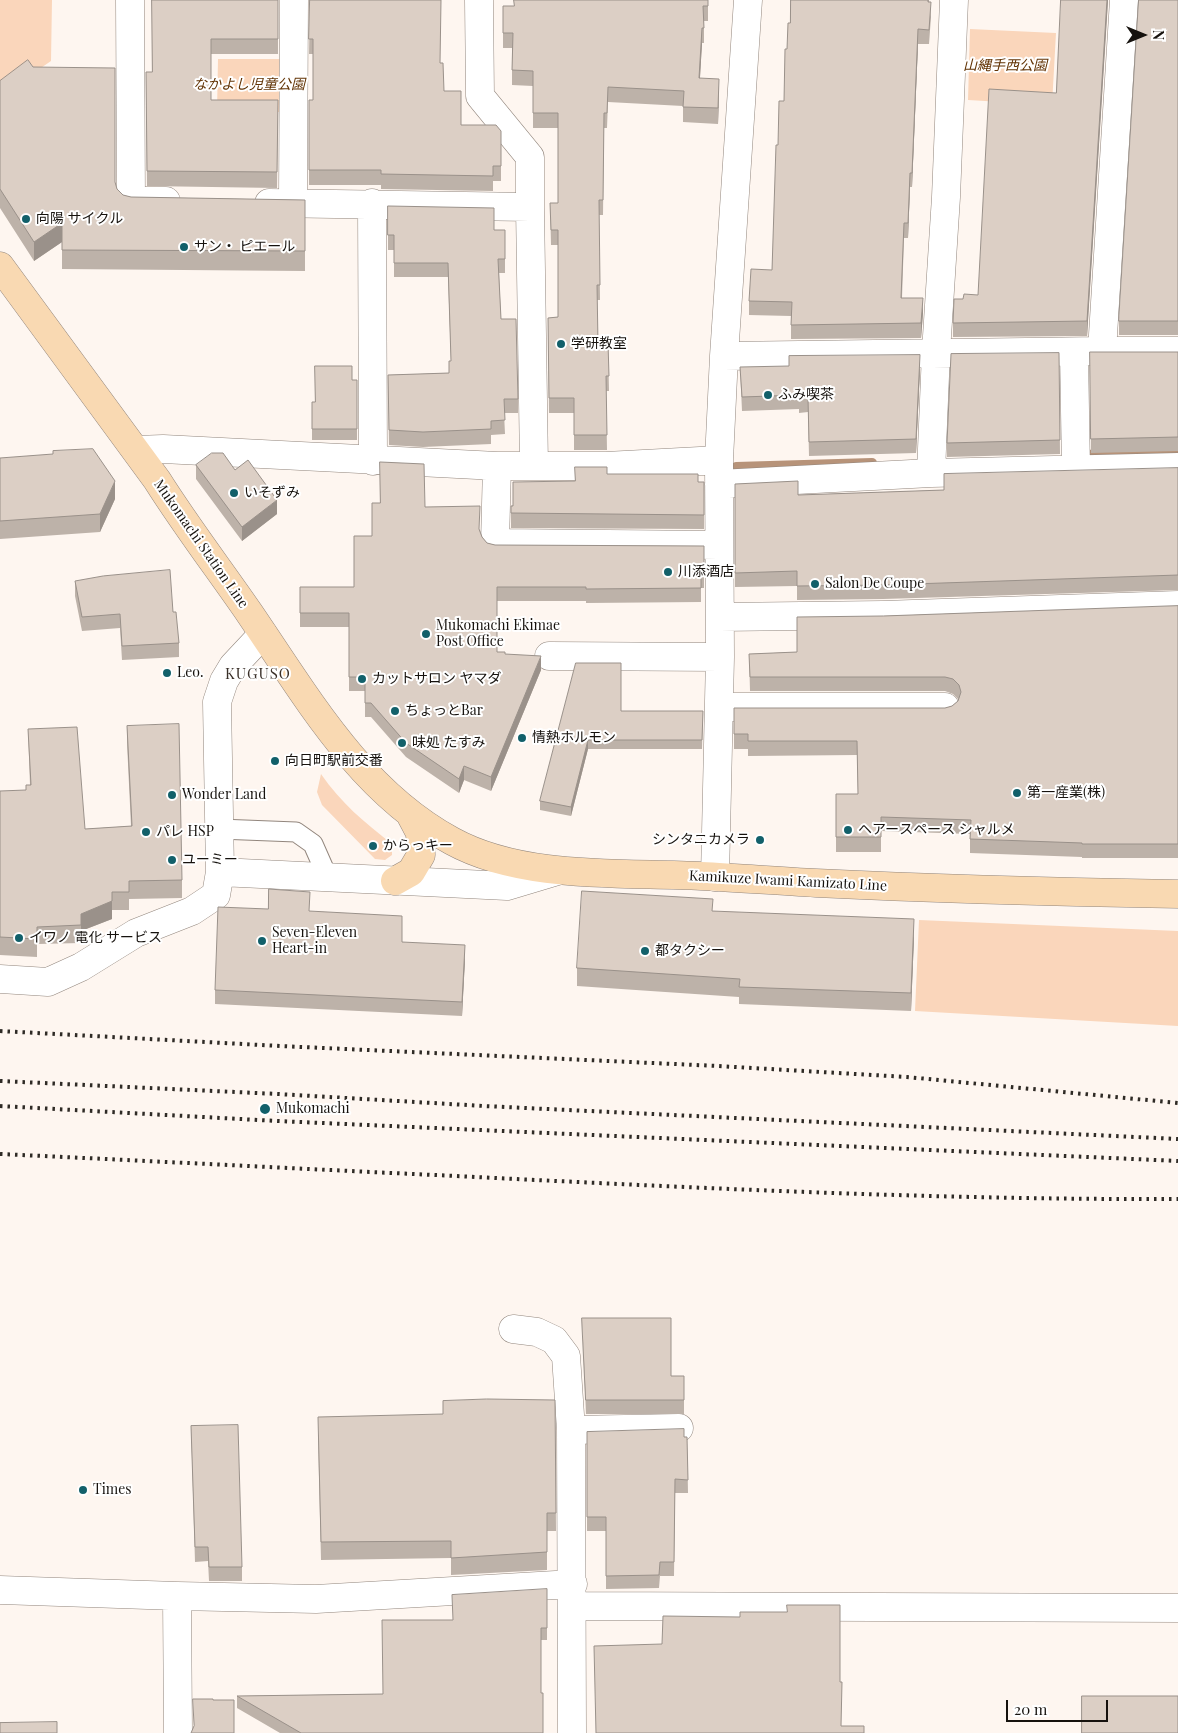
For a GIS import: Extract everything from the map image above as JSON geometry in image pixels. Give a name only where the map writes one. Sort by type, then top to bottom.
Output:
[{"type":"main road","name":"Mukomachi Station Line","points":[[0,266],[136,450],[178,514],[314,709],[349,755],[378,787],[410,814]]},
{"type":"main road","name":"Kamikuze Iwami Kamizato Line","points":[[410,814],[454,842],[499,860],[557,870],[984,890],[1178,894]]},
{"type":"main road","points":[[395,881],[411,872],[421,855],[420,833],[410,814]]},
{"type":"street","points":[[130,0],[131,201],[188,202]]},
{"type":"street","points":[[293,203],[294,0]]},
{"type":"street","points":[[479,0],[480,96],[530,157],[534,466]]},
{"type":"street","points":[[715,877],[720,707],[719,472],[724,356],[748,0]]},
{"type":"street","points":[[931,473],[936,352],[946,197],[954,0]]},
{"type":"street","points":[[1102,351],[1124,0]]},
{"type":"street","points":[[245,202],[530,207]]},
{"type":"street","points":[[372,204],[373,461]]},
{"type":"street","points":[[724,356],[936,352],[1178,351]]},
{"type":"street","points":[[1074,352],[1076,470]]},
{"type":"street","points":[[136,450],[162,449],[497,466],[606,466],[719,472],[931,473],[1178,467]]},
{"type":"street","points":[[497,466],[495,543],[719,545]]},
{"type":"street","points":[[720,617],[893,614],[1178,605]]},
{"type":"street","points":[[0,979],[48,982],[82,967],[136,933],[192,911],[216,895],[220,872],[217,702],[224,681],[233,666],[263,634]]},
{"type":"street","points":[[549,656],[720,657]]},
{"type":"street","points":[[720,707],[945,707]]},
{"type":"street","points":[[220,872],[507,886],[557,870]]},
{"type":"street","points":[[513,1329],[536,1332],[554,1340],[566,1356],[571,1430],[572,1733]]},
{"type":"street","points":[[571,1430],[679,1428]]},
{"type":"street","points":[[0,1590],[316,1599],[572,1595],[1178,1608]]},
{"type":"street","points":[[177,1596],[178,1733]]},
{"type":"lane","points":[[219,829],[296,832],[313,844],[328,878]]},
{"type":"green space","points":[[0,0],[52,0],[51,61],[0,96]]},
{"type":"green space","name":"山縄手西公園","points":[[970,29],[1056,33],[1052,105],[968,100]]},
{"type":"green space","name":"なかよし児童公園","points":[[218,59],[281,59],[281,112],[217,112]]},
{"type":"green space","points":[[321,774],[354,812],[392,844],[392,855],[385,860],[375,859],[322,805],[317,792]]},
{"type":"green space","points":[[919,920],[1178,931],[1178,1026],[915,1011]]},
{"type":"building","points":[[152,0],[278,0],[278,39],[211,39],[211,100],[278,100],[277,172],[147,171],[146,72],[152,72]]},
{"type":"building","points":[[310,0],[441,0],[440,63],[443,63],[444,91],[461,91],[461,125],[496,125],[501,131],[501,166],[493,166],[493,176],[381,174],[381,170],[309,170],[309,100],[313,100],[313,39],[309,39]]},
{"type":"building","points":[[514,0],[708,0],[708,6],[703,6],[704,28],[702,28],[699,78],[719,79],[718,108],[683,107],[684,91],[608,87],[607,113],[604,113],[603,200],[599,200],[600,285],[597,285],[598,343],[608,343],[609,376],[606,376],[607,435],[574,435],[574,398],[549,398],[548,318],[558,317],[558,230],[551,230],[550,203],[558,203],[558,113],[533,113],[533,71],[512,70],[513,33],[503,33],[503,6],[514,6]]},
{"type":"building","points":[[791,0],[928,0],[928,2],[931,2],[929,30],[918,29],[912,173],[910,173],[908,223],[904,223],[901,298],[923,298],[921,323],[791,325],[792,302],[749,301],[751,269],[772,270],[779,101],[784,101],[785,49],[787,49]]},
{"type":"building","points":[[1061,0],[1107,0],[1087,321],[953,323],[954,299],[963,299],[964,294],[978,295],[989,89],[1056,93]]},
{"type":"building","points":[[1139,0],[1178,0],[1178,321],[1119,321]]},
{"type":"building","points":[[28,60],[33,67],[115,68],[115,182],[117,189],[123,195],[131,197],[305,200],[305,251],[62,250],[62,223],[34,242],[0,189],[0,81]]},
{"type":"building","points":[[388,206],[494,208],[494,230],[505,230],[505,259],[498,259],[501,319],[516,319],[518,399],[504,399],[505,420],[491,421],[491,429],[423,432],[389,430],[388,375],[449,373],[449,361],[451,361],[448,263],[394,263],[394,235],[388,235]]},
{"type":"building","points":[[1090,352],[1178,352],[1178,437],[1091,439]]},
{"type":"building","points":[[1059,353],[1060,440],[947,443],[951,354]]},
{"type":"building","points":[[920,355],[916,439],[809,442],[808,398],[799,398],[799,395],[742,397],[740,367],[789,366],[789,356]]},
{"type":"building","points":[[315,366],[352,366],[352,380],[357,380],[357,429],[312,429],[312,402],[315,402]]},
{"type":"building","points":[[93,449],[115,481],[100,514],[0,521],[0,458],[53,454],[53,451]]},
{"type":"building","name":"いそずみ","points":[[212,453],[223,453],[235,470],[248,460],[277,500],[242,527],[196,465]]},
{"type":"building","points":[[380,462],[424,464],[425,507],[480,506],[479,529],[487,543],[495,545],[704,546],[704,574],[701,574],[701,588],[586,589],[586,587],[497,587],[497,652],[541,656],[491,777],[464,766],[459,779],[406,743],[371,703],[365,703],[365,677],[349,677],[349,613],[300,613],[300,587],[354,587],[354,536],[372,536],[372,503],[380,503]]},
{"type":"building","points":[[575,467],[607,467],[607,474],[698,474],[698,482],[704,482],[704,515],[511,513],[511,506],[513,506],[513,482],[575,481]]},
{"type":"building","points":[[1178,468],[1178,575],[797,586],[797,571],[735,573],[735,484],[798,481],[798,495],[944,490],[944,474]]},
{"type":"building","points":[[170,570],[173,612],[176,612],[179,643],[122,646],[120,614],[82,617],[75,581],[103,576]]},
{"type":"building","points":[[1178,606],[1178,844],[1082,844],[970,839],[971,820],[881,817],[881,837],[836,837],[836,794],[858,794],[857,741],[748,741],[748,734],[734,734],[734,708],[945,708],[952,706],[958,701],[961,692],[959,685],[953,679],[945,677],[750,677],[749,654],[797,652],[797,617]]},
{"type":"building","points":[[576,663],[621,663],[621,711],[703,711],[702,740],[588,740],[571,807],[540,801]]},
{"type":"building","points":[[179,724],[182,880],[129,881],[129,892],[112,892],[112,901],[81,914],[81,925],[37,927],[37,939],[0,937],[0,791],[26,790],[26,785],[31,785],[28,729],[77,727],[85,829],[132,826],[127,726]]},
{"type":"building","points":[[269,889],[310,892],[309,911],[402,916],[402,942],[465,945],[462,1002],[215,990],[218,907],[268,909]]},
{"type":"building","points":[[582,891],[713,899],[712,911],[914,919],[911,993],[739,987],[740,979],[577,968]]},
{"type":"building","points":[[582,1318],[671,1318],[671,1376],[684,1376],[684,1400],[586,1400]]},
{"type":"building","points":[[487,1399],[555,1400],[556,1513],[547,1513],[547,1552],[451,1558],[451,1541],[321,1542],[318,1417],[443,1414],[443,1401]]},
{"type":"building","points":[[238,1425],[242,1567],[209,1567],[208,1547],[195,1547],[191,1426]]},
{"type":"building","points":[[684,1429],[684,1437],[687,1437],[688,1480],[675,1479],[674,1562],[660,1562],[659,1575],[606,1576],[606,1517],[587,1517],[587,1432]]},
{"type":"building","points":[[547,1589],[547,1628],[541,1628],[543,1733],[301,1733],[237,1696],[383,1694],[382,1620],[453,1620],[452,1595]]},
{"type":"building","points":[[787,1605],[840,1605],[841,1726],[864,1726],[864,1733],[596,1733],[594,1646],[662,1644],[663,1616],[740,1617],[740,1612],[787,1612]]},
{"type":"building","points":[[1082,1696],[1178,1696],[1178,1733],[1082,1733]]},
{"type":"building","points":[[193,1699],[234,1700],[234,1733],[191,1733],[194,1726]]},
{"type":"building","points":[[57,1722],[57,1733],[0,1733],[0,1723]]},
{"type":"waterway","points":[[1077,455],[1178,453]]},
{"type":"waterway","points":[[736,467],[872,463]]},
{"type":"railway","points":[[0,1031],[907,1077],[1178,1103]]},
{"type":"railway","points":[[0,1081],[1178,1139]]},
{"type":"railway","points":[[0,1106],[277,1121],[1178,1161]]},
{"type":"railway","points":[[0,1154],[817,1192],[997,1198],[1178,1199]]},
{"type":"place","name":"向陽 サイクル","points":[[26,219]]},
{"type":"place","name":"サン・ ピエール","points":[[184,247]]},
{"type":"place","name":"学研教室","points":[[561,344]]},
{"type":"place","name":"ふみ喫茶","points":[[768,395]]},
{"type":"place","name":"いそずみ","points":[[234,493]]},
{"type":"place","name":"川添酒店","points":[[668,572]]},
{"type":"place","name":"Salon De Coupe","points":[[815,584]]},
{"type":"place","name":"Mukomachi Ekimae Post Office","points":[[426,634]]},
{"type":"place","name":"Leo.","points":[[167,673]]},
{"type":"place","name":"カットサロン ヤマダ","points":[[362,679]]},
{"type":"place","name":"ちょっとBar","points":[[395,711]]},
{"type":"place","name":"情熱ホルモン","points":[[522,738]]},
{"type":"place","name":"味処 たすみ","points":[[402,743]]},
{"type":"place","name":"向日町駅前交番","points":[[275,761]]},
{"type":"place","name":"第一産業(株)","points":[[1017,793]]},
{"type":"place","name":"Wonder Land","points":[[172,795]]},
{"type":"place","name":"ヘアースペース シャルメ","points":[[848,830]]},
{"type":"place","name":"パレ HSP","points":[[146,832]]},
{"type":"place","name":"シンタニカメラ","points":[[760,840]]},
{"type":"place","name":"からっキー","points":[[373,846]]},
{"type":"place","name":"ユーミー","points":[[172,860]]},
{"type":"place","name":"イワノ 電化 サービス","points":[[19,938]]},
{"type":"place","name":"Seven-Eleven Heart-in","points":[[262,941]]},
{"type":"place","name":"都タクシー","points":[[645,951]]},
{"type":"place","name":"Mukomachi","points":[[265,1109]]},
{"type":"place","name":"Times","points":[[83,1490]]},
{"type":"district","name":"KUGUSO","points":[[258,674]]}]
